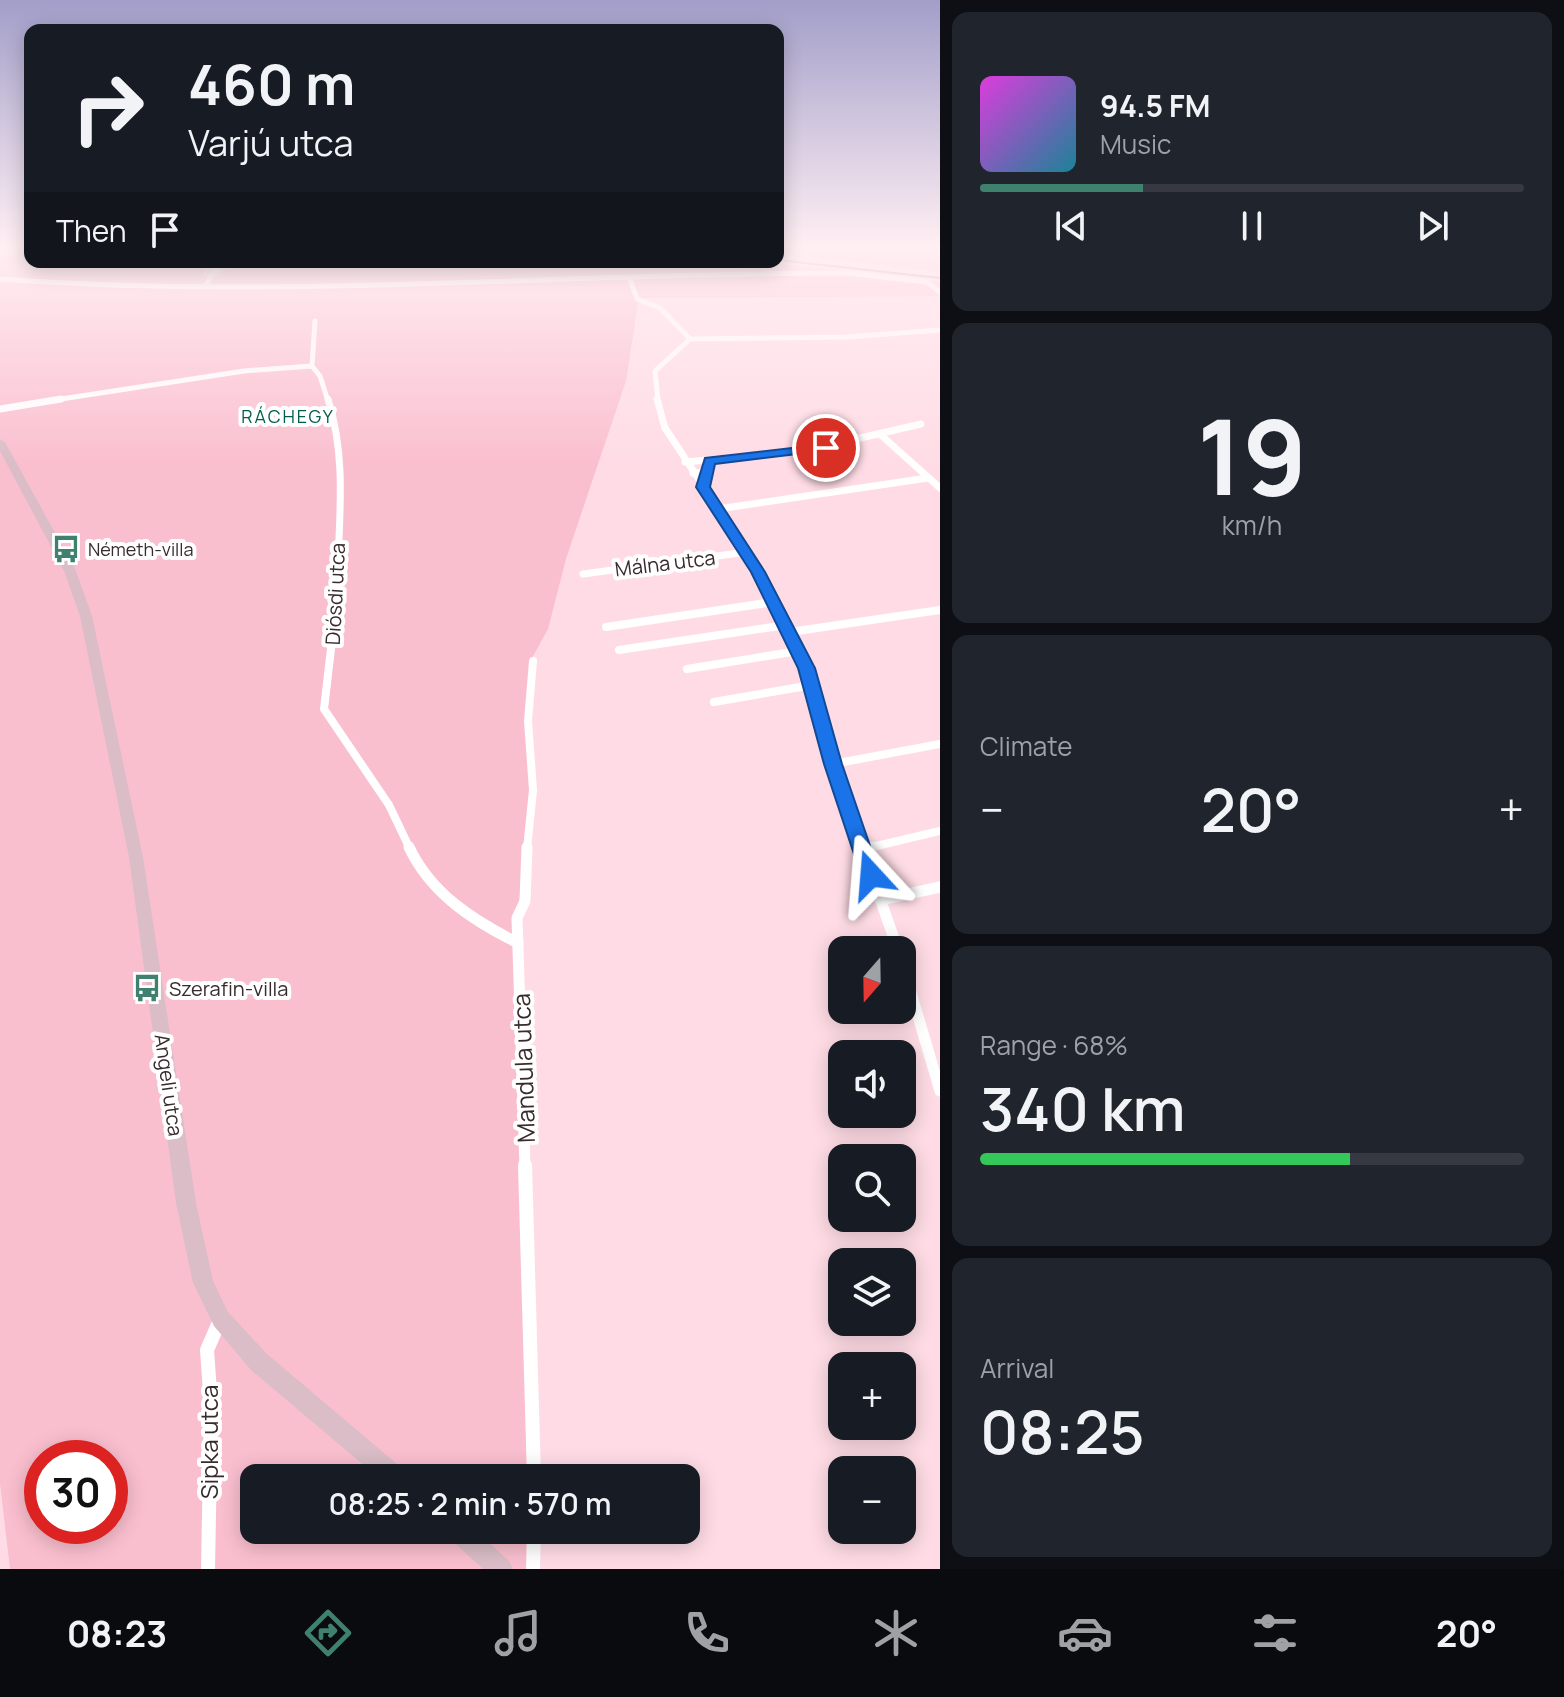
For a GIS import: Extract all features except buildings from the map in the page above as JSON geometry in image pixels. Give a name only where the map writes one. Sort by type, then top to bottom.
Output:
[{"type":"street","points":[[670,318],[690,339]]},
{"type":"street","points":[[0,409],[244,371],[312,366],[315,359],[315,321]]},
{"type":"street","points":[[893,936],[833,764],[812,685],[798,651],[747,552],[665,428],[658,407],[655,371],[690,339],[847,337],[940,330]]},
{"type":"street","name":"Diósdi utca","points":[[312,366],[320,376],[329,400],[343,480],[337,550],[337,621],[324,709],[389,805],[418,866],[474,921],[518,943]]},
{"type":"street","points":[[685,462],[787,454],[882,436],[921,424]]},
{"type":"street","points":[[882,436],[940,488]]},
{"type":"street","name":"Angeli utca","points":[[0,442],[70,571],[86,616],[136,857],[194,1256],[203,1283],[221,1319],[259,1362],[379,1464]]},
{"type":"street","points":[[703,487],[710,461]]},
{"type":"street","points":[[693,473],[707,472]]},
{"type":"street","points":[[718,509],[928,478]]},
{"type":"street","name":"Málna utca","points":[[583,574],[747,552]]},
{"type":"street","points":[[606,627],[773,602]]},
{"type":"street","points":[[619,650],[940,610]]},
{"type":"street","points":[[687,669],[798,651]]},
{"type":"street","name":"Mandula utca","points":[[533,661],[528,721],[533,790],[528,819],[525,901],[517,918],[535,1403],[534,1464]]},
{"type":"street","points":[[714,702],[812,685]]},
{"type":"street","points":[[833,764],[940,744]]},
{"type":"street","points":[[862,850],[940,831]]},
{"type":"street","points":[[880,900],[940,887]]},
{"type":"street","points":[[916,1009],[939,1087]]},
{"type":"street","name":"Sipka utca","points":[[208,1569],[211,1406],[207,1350],[221,1319]]},
{"type":"street","points":[[473,1544],[501,1569]]},
{"type":"street","points":[[533,1569],[534,1544]]},
{"type":"shaded area","points":[[0,318],[636,318],[626,381],[566,559],[548,629],[531,660],[528,721],[534,763],[518,913],[534,1464],[240,1464],[240,1544],[534,1544],[533,1569],[10,1569],[0,1484]]},
{"type":"place","name":"Németh-villa","points":[[66,549]]},
{"type":"place","name":"Szerafin-villa","points":[[147,988]]},
{"type":"district","name":"RÁCHEGY","points":[[288,416]]},
{"type":"route","points":[[826,448],[710,461],[703,487],[747,552],[806,668],[833,764],[871,875]]}]
